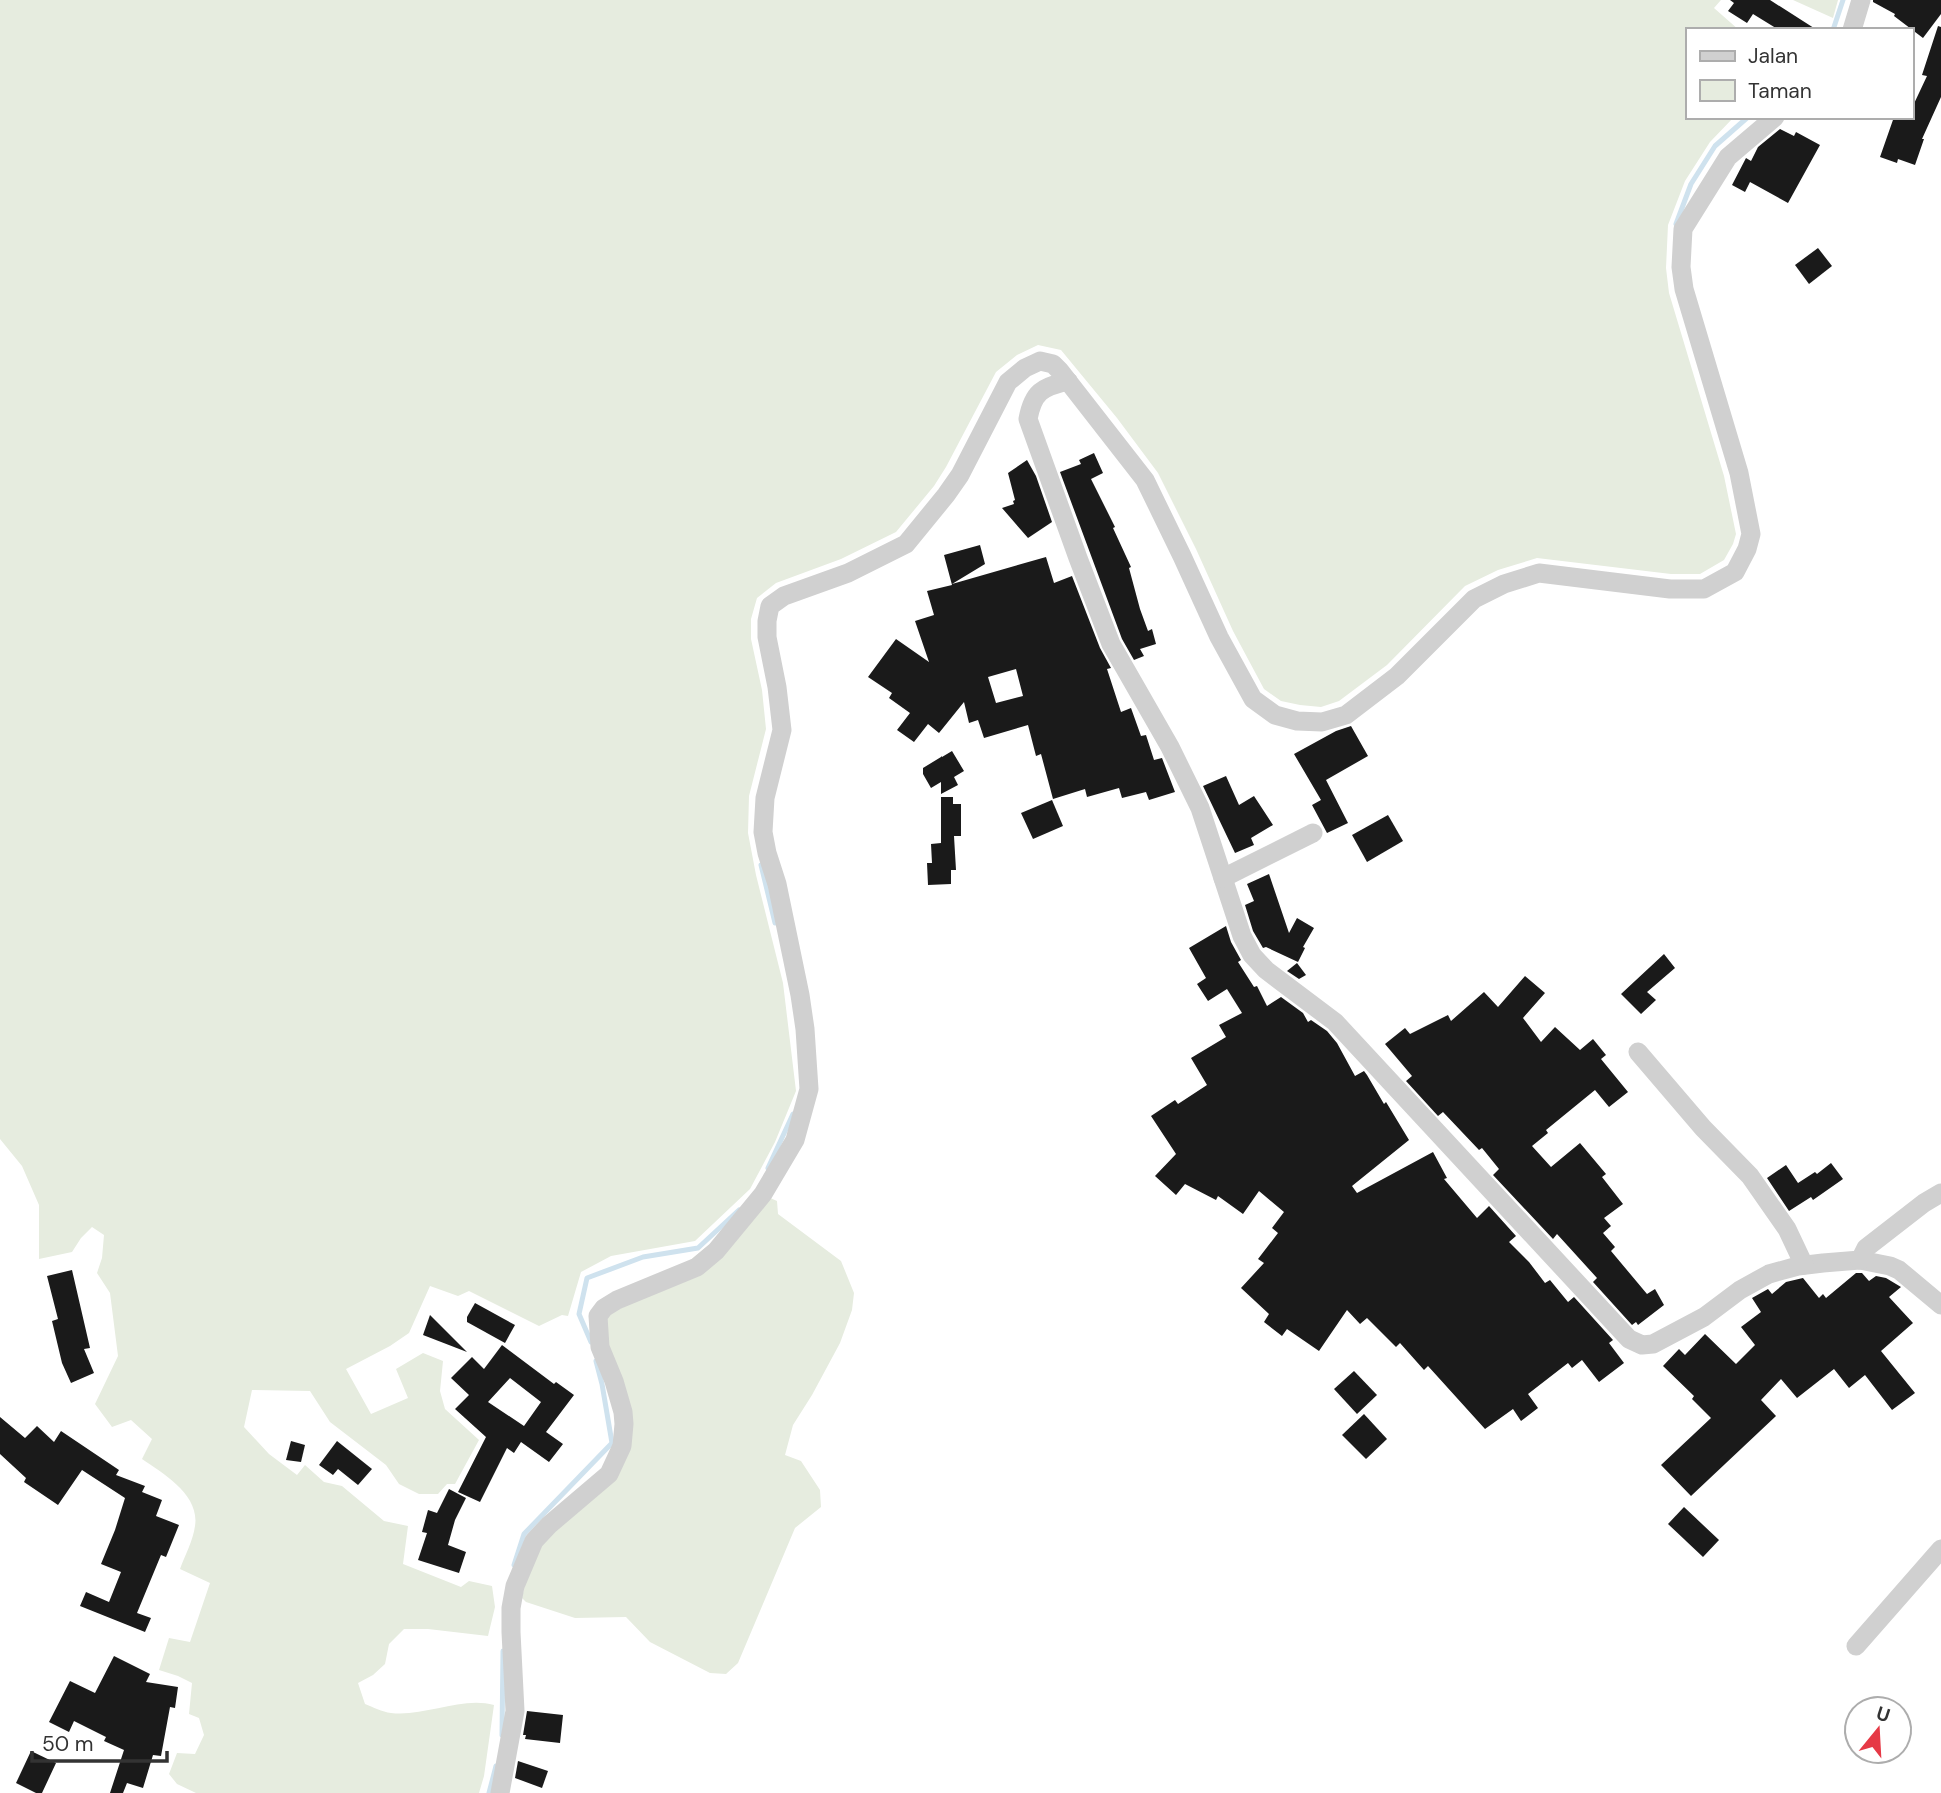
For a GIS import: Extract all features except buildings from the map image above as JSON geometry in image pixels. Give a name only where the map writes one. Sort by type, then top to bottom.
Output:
[{"type":"street","points":[[1853,28],[1861,0]]},
{"type":"street","points":[[500,1793],[515,1712],[511,1608],[515,1586],[534,1541],[609,1474],[622,1446],[623,1412],[600,1346],[598,1316],[604,1308],[617,1300],[697,1267],[716,1251],[763,1194],[795,1140],[808,1088],[800,995],[777,884],[763,832],[765,798],[782,730],[777,687],[766,637],[770,606],[784,596],[848,573],[906,544],[960,475],[1008,382],[1025,368],[1040,361],[1053,364],[1068,381],[1145,480],[1219,637],[1247,689],[1253,699],[1275,715],[1297,721],[1322,723],[1346,715],[1397,676],[1474,599],[1504,584],[1539,573],[1670,589],[1704,589],[1735,572],[1752,534],[1739,473],[1684,289],[1681,267],[1683,229],[1728,157],[1773,119]]},
{"type":"street","points":[[1068,381],[1041,390],[1031,402],[1028,419],[1111,644],[1191,787],[1242,936],[1252,955],[1280,981],[1335,1022],[1619,1329],[1635,1343],[1653,1345],[1704,1317],[1740,1290],[1769,1274],[1804,1265],[1860,1260],[1890,1266],[1899,1270],[1941,1305]]},
{"type":"street","points":[[1223,878],[1313,833]]},
{"type":"street","points":[[1638,1052],[1703,1128],[1750,1177],[1787,1228],[1804,1265]]},
{"type":"street","points":[[1860,1260],[1866,1248],[1941,1193]]},
{"type":"street","points":[[1856,1646],[1941,1549]]},
{"type":"green space","points":[[0,0],[1721,0],[1714,8],[1737,28],[1686,28],[1686,119],[1732,119],[1710,142],[1685,181],[1668,225],[1666,268],[1669,293],[1724,476],[1736,534],[1724,560],[1700,574],[1671,574],[1537,558],[1498,570],[1465,586],[1387,665],[1339,701],[1321,707],[1281,701],[1264,689],[1233,631],[1158,473],[1061,350],[1038,345],[1017,355],[996,372],[946,467],[896,532],[841,559],[776,583],[757,598],[751,619],[751,639],[762,690],[766,729],[749,796],[748,833],[783,983],[796,1091],[775,1142],[750,1189],[695,1241],[611,1256],[581,1272],[568,1316],[562,1315],[539,1326],[469,1291],[458,1296],[430,1286],[409,1333],[346,1369],[371,1414],[408,1398],[396,1369],[423,1353],[443,1361],[440,1391],[445,1409],[479,1440],[455,1484],[447,1484],[438,1494],[419,1494],[399,1484],[386,1465],[330,1422],[310,1391],[252,1390],[244,1427],[269,1454],[297,1475],[305,1465],[324,1482],[342,1486],[384,1521],[408,1526],[403,1564],[461,1587],[469,1581],[492,1586],[495,1607],[488,1636],[404,1629],[389,1644],[385,1664],[358,1683],[365,1704],[391,1713],[417,1712],[469,1703],[494,1705],[479,1793],[196,1793],[177,1784],[169,1774],[177,1753],[195,1754],[204,1735],[199,1718],[189,1714],[192,1683],[159,1670],[169,1638],[190,1642],[210,1583],[180,1569],[193,1537],[195,1515],[192,1505],[179,1486],[142,1459],[152,1439],[131,1420],[112,1427],[95,1404],[118,1356],[110,1293],[97,1273],[102,1258],[104,1235],[92,1227],[72,1252],[39,1259],[39,1205],[22,1166],[0,1139]]},
{"type":"green space","points":[[1793,0],[1838,0],[1833,18]]},
{"type":"green space","points":[[768,1197],[777,1201],[778,1214],[841,1261],[854,1293],[852,1310],[840,1343],[793,1425],[785,1455],[801,1461],[820,1490],[821,1507],[795,1528],[738,1663],[726,1674],[710,1673],[650,1642],[626,1617],[575,1618],[526,1602],[522,1598],[529,1565],[539,1545],[628,1447],[605,1317],[652,1291]]},
{"type":"waterway","points":[[1834,28],[1843,0]]},
{"type":"waterway","points":[[1676,224],[1691,184],[1715,146],[1746,119]]},
{"type":"waterway","points":[[761,865],[775,923]]},
{"type":"waterway","points":[[768,1168],[793,1114]]},
{"type":"waterway","points":[[591,1342],[579,1314],[587,1278],[643,1257],[698,1248],[739,1210]]},
{"type":"waterway","points":[[514,1565],[524,1534],[612,1443],[596,1361]]},
{"type":"waterway","points":[[502,1735],[503,1651]]},
{"type":"waterway","points":[[489,1793],[496,1766]]}]
